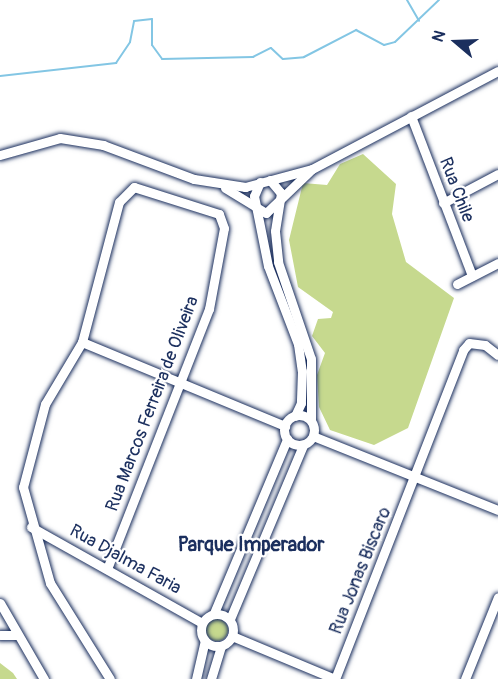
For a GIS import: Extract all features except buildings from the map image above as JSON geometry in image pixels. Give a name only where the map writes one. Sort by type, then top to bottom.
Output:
[{"type":"street","points":[[219,185],[245,187],[312,169],[498,71]]},
{"type":"street","name":"Rua Chile","points":[[411,116],[472,276]]},
{"type":"street","points":[[0,155],[60,138],[103,145],[219,185],[266,213],[280,206],[312,169]]},
{"type":"street","points":[[443,203],[498,174]]},
{"type":"street","points":[[265,181],[281,193],[278,262],[308,339],[313,436]]},
{"type":"street","points":[[265,181],[256,208],[268,266],[298,344],[302,403],[295,416],[285,426]]},
{"type":"street","name":"Rua Marcos Ferreira de Oliveira","points":[[82,342],[124,193],[144,189],[219,214],[224,228],[220,259],[182,384],[106,569]]},
{"type":"street","points":[[457,284],[498,263]]},
{"type":"street","points":[[110,679],[50,583],[31,527],[23,487],[33,436],[82,342],[285,426]]},
{"type":"street","name":"Rua Jonas Biscaro","points":[[335,679],[417,476],[458,360],[469,343],[485,345],[498,355]]},
{"type":"street","points":[[295,416],[311,420]]},
{"type":"street","points":[[196,679],[205,641],[202,623],[214,613],[287,439],[285,426]]},
{"type":"street","points":[[313,436],[498,510]]},
{"type":"street","points":[[232,636],[230,619],[303,446],[313,436]]},
{"type":"street","points":[[287,439],[303,446]]},
{"type":"street","name":"Rua Djalma Faria","points":[[31,527],[202,623]]},
{"type":"street","points":[[465,679],[498,597]]},
{"type":"street","points":[[0,603],[16,635],[44,679]]},
{"type":"street","points":[[214,613],[230,619]]},
{"type":"street","points":[[0,635],[16,635]]},
{"type":"street","points":[[232,636],[335,679]]},
{"type":"street","points":[[211,679],[221,646],[232,636]]},
{"type":"street","points":[[205,641],[221,646]]},
{"type":"green space","points":[[363,154],[396,184],[392,214],[406,262],[454,298],[408,428],[374,445],[330,430],[319,407],[317,375],[325,353],[312,336],[318,319],[331,318],[333,312],[298,287],[289,240],[303,183],[327,185],[340,164]]},
{"type":"green space","points":[[213,619],[221,619],[228,626],[228,634],[221,641],[213,641],[206,634],[206,626]]},
{"type":"green space","points":[[0,663],[13,673],[17,679],[0,679]]},
{"type":"waterway","points":[[407,0],[419,21]]},
{"type":"waterway","points":[[0,76],[116,63],[130,42],[134,21],[152,19],[152,45],[162,59],[253,57],[271,48],[283,59],[304,57],[356,30],[384,45],[395,42],[439,0]]},
{"type":"district","name":"Parque Imperador","points":[[251,544]]}]
